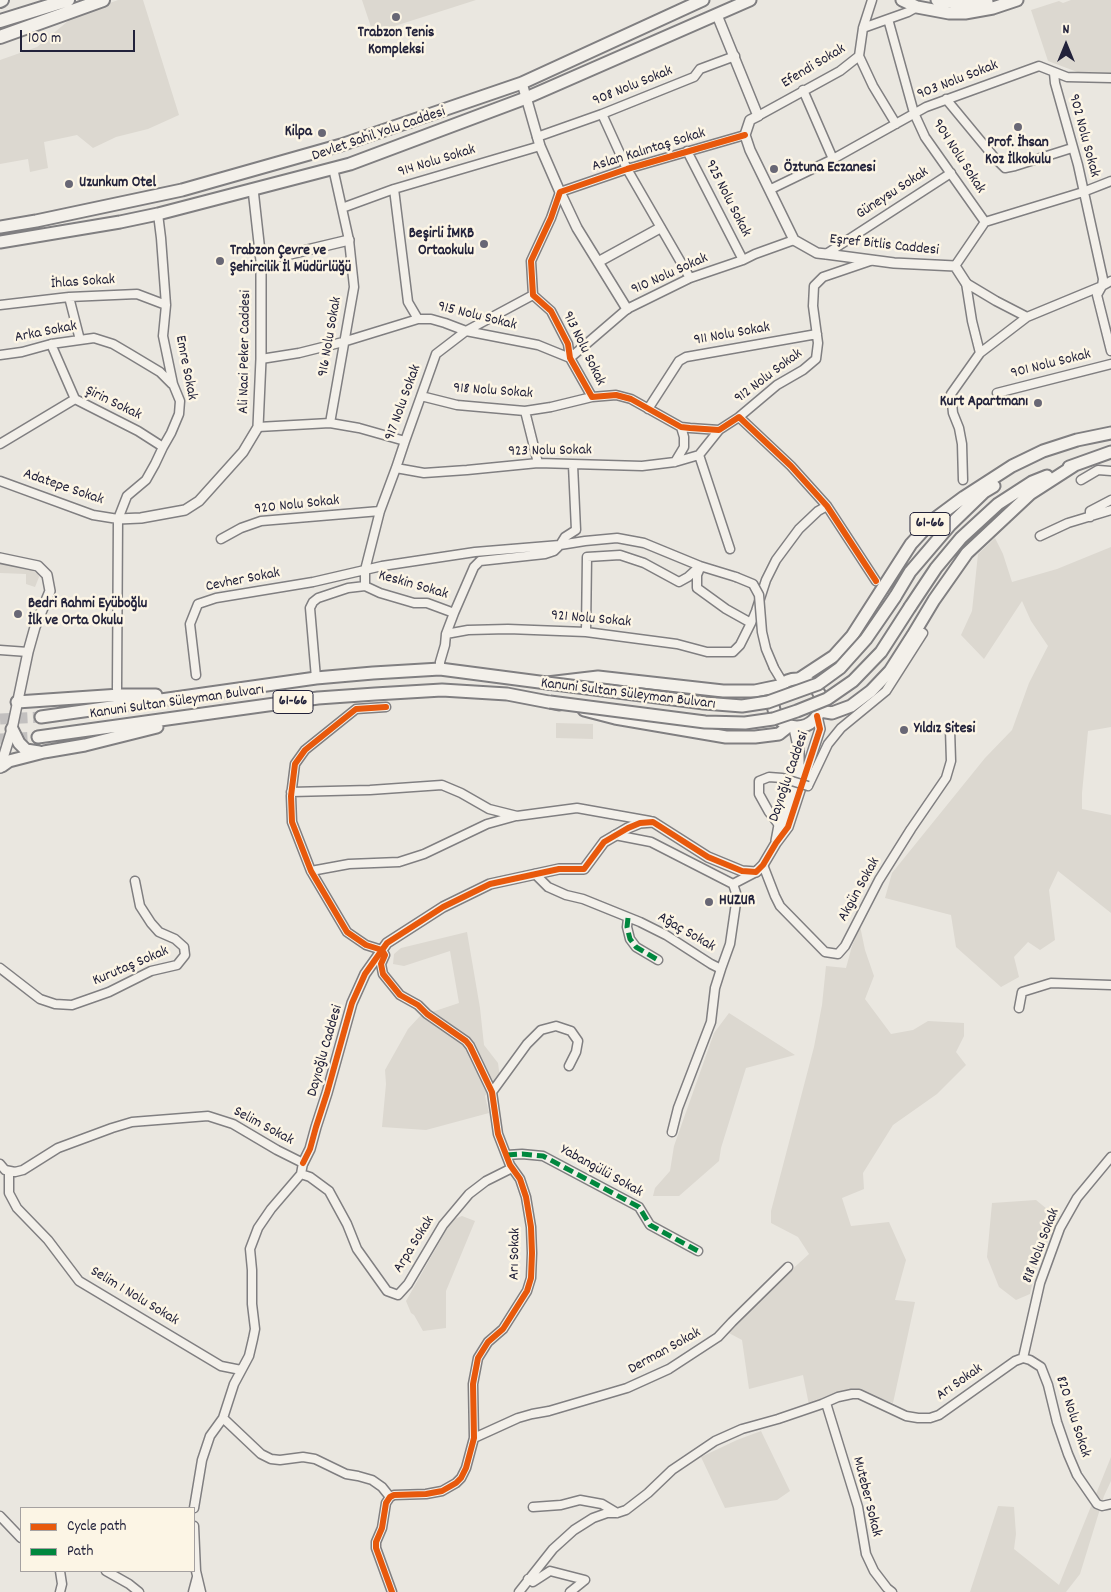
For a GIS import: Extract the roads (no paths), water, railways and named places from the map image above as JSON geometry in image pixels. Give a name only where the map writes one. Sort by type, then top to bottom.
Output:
[{"type":"highway","points":[[0,21],[68,0]]},
{"type":"highway","points":[[0,36],[103,0]]},
{"type":"main road","name":"Devlet Sahil Yolu Caddesi","points":[[0,227],[36,222],[182,190],[341,145],[522,83],[703,0]]},
{"type":"main road","name":"Devlet Sahil Yolu Caddesi","points":[[0,242],[158,214],[350,164],[526,98],[750,0]]},
{"type":"main road","points":[[902,0],[917,7],[949,13],[965,13],[993,8],[1017,0]]},
{"type":"main road","points":[[937,0],[967,4],[999,0]]},
{"type":"main road","name":"Kanuni Sultan Süleyman Bulvarı","points":[[41,717],[316,678],[440,669],[704,703],[742,706],[768,702],[818,684],[840,668],[866,639],[910,572],[951,524],[984,492],[1023,466],[1070,446],[1111,433]]},
{"type":"main road","name":"61-66","points":[[546,683],[598,677],[723,691],[755,691],[781,684],[788,680],[799,679],[834,656],[852,636],[911,544],[933,520],[964,496],[1012,466],[1043,451],[1077,440],[1111,433]]},
{"type":"main road","name":"Kanuni Sultan Süleyman Bulvarı","points":[[38,737],[318,698],[442,690],[507,694],[550,702],[705,722],[745,723],[773,719],[827,699],[853,681],[882,652],[936,568],[961,538],[998,504],[1032,482],[1111,452]]},
{"type":"main road","name":"61-66","points":[[550,702],[615,718],[726,737],[755,737],[779,734],[791,727],[805,726],[819,714],[832,713],[851,706],[871,691],[890,671],[934,600],[967,553],[1030,494],[1075,465]]},
{"type":"main road","points":[[799,679],[810,682],[817,690],[821,700],[819,714]]},
{"type":"main road","points":[[781,684],[773,695],[772,706],[779,721],[791,727]]},
{"type":"main road","name":"61-66","points":[[18,702],[120,695],[198,695]]},
{"type":"main road","name":"61-66","points":[[1,767],[10,761],[44,752],[130,734],[199,715]]},
{"type":"main road","name":"61-66","points":[[12,729],[18,743],[26,750],[44,752]]},
{"type":"street","name":"Efendi Sokak","points":[[758,116],[840,71],[858,56],[864,25],[872,0]]},
{"type":"street","points":[[864,25],[888,19],[917,7]]},
{"type":"street","points":[[717,15],[758,116],[750,120],[745,135],[750,150],[771,189],[794,240]]},
{"type":"street","name":"904 Nolu Sokak","points":[[888,19],[914,113],[925,137],[984,222]]},
{"type":"street","name":"908 Nolu Sokak","points":[[539,141],[694,77],[700,69],[734,56]]},
{"type":"street","points":[[858,56],[873,86],[896,124]]},
{"type":"street","name":"903 Nolu Sokak","points":[[771,189],[833,159],[910,117],[914,113],[946,99],[1039,66],[1066,77],[1111,78]]},
{"type":"street","name":"902 Nolu Sokak","points":[[1054,73],[1055,83],[1078,165],[1103,279],[1102,286],[1097,295],[1111,351]]},
{"type":"street","points":[[522,83],[539,141],[560,192],[577,228],[627,310]]},
{"type":"street","points":[[803,90],[833,159]]},
{"type":"street","points":[[946,99],[1005,168],[1072,148]]},
{"type":"street","points":[[602,114],[627,170],[690,278]]},
{"type":"street","name":"Aslan Kalıntaş Sokak","points":[[560,192],[687,151],[745,135]]},
{"type":"street","name":"914 Nolu Sokak","points":[[342,208],[539,141]]},
{"type":"street","name":"925 Nolu Sokak","points":[[687,151],[743,260]]},
{"type":"street","name":"916 Nolu Sokak","points":[[330,423],[354,287],[348,240],[333,168]]},
{"type":"street","name":"Güneysu Sokak","points":[[826,254],[951,173]]},
{"type":"street","points":[[955,266],[984,222],[1083,192],[1111,180]]},
{"type":"street","name":"Ali Naci Peker Caddesi","points":[[118,519],[140,518],[185,510],[199,501],[243,452],[258,427],[261,359],[261,261],[253,189]]},
{"type":"street","name":"915 Nolu Sokak","points":[[394,189],[408,302],[418,319],[445,322],[466,331],[538,345],[570,358]]},
{"type":"street","points":[[533,295],[531,261],[551,218],[560,192]]},
{"type":"street","name":"Emre Sokak","points":[[117,689],[118,519],[127,496],[146,480],[179,414],[180,401],[173,384],[163,336],[166,305],[158,214]]},
{"type":"street","points":[[598,262],[660,228]]},
{"type":"street","points":[[261,261],[348,240]]},
{"type":"street","name":"910 Nolu Sokak","points":[[570,358],[627,310],[690,278],[794,240]]},
{"type":"street","name":"Eşref Bitlis Caddesi","points":[[794,240],[816,252],[826,254],[870,261],[955,266],[966,283],[1027,317]]},
{"type":"street","points":[[817,334],[813,306],[814,286],[823,277],[870,261]]},
{"type":"street","points":[[963,480],[962,444],[959,428],[953,413],[951,394],[980,353],[1027,317],[1111,281]]},
{"type":"street","points":[[966,283],[972,321],[980,353]]},
{"type":"street","name":"İhlas Sokak","points":[[0,306],[69,297],[137,294],[166,305]]},
{"type":"street","name":"917 Nolu Sokak","points":[[365,570],[380,511],[436,354],[466,331],[533,295]]},
{"type":"street","name":"913 Nolu Sokak","points":[[533,295],[551,311],[568,344],[570,358],[592,397],[616,395],[631,399],[681,427],[719,430]]},
{"type":"street","points":[[69,297],[80,340]]},
{"type":"street","points":[[261,359],[299,353],[343,342],[418,319]]},
{"type":"street","name":"912 Nolu Sokak","points":[[739,417],[777,386],[803,370],[816,359],[817,334]]},
{"type":"street","name":"911 Nolu Sokak","points":[[648,409],[679,361],[686,357],[817,334]]},
{"type":"street","name":"Arka Sokak","points":[[0,356],[51,344],[94,338],[112,344],[160,372],[173,384]]},
{"type":"street","points":[[51,344],[75,399]]},
{"type":"street","name":"901 Nolu Sokak","points":[[997,393],[1111,364]]},
{"type":"street","name":"918 Nolu Sokak","points":[[421,396],[457,405],[525,411],[592,397]]},
{"type":"street","name":"Şirin Sokak","points":[[0,444],[75,399],[138,431],[163,447]]},
{"type":"street","points":[[525,411],[538,463]]},
{"type":"street","points":[[730,549],[700,455],[719,430],[739,417],[791,466],[827,506],[876,581]]},
{"type":"street","points":[[258,427],[330,423],[359,428],[405,441]]},
{"type":"street","points":[[675,462],[684,448],[684,437],[681,427]]},
{"type":"street","name":"923 Nolu Sokak","points":[[396,468],[424,473],[558,462],[573,465],[642,466],[675,462],[700,455]]},
{"type":"street","points":[[440,669],[446,634],[474,567],[480,561],[545,554],[554,551],[565,537],[576,530],[573,465]]},
{"type":"street","points":[[1081,480],[1098,470],[1111,471]]},
{"type":"street","name":"Adatepe Sokak","points":[[0,481],[93,514],[118,519]]},
{"type":"street","points":[[1090,517],[1090,511],[1111,500]]},
{"type":"street","points":[[700,566],[697,575],[697,588],[751,624],[766,580],[776,560],[799,530],[818,511],[827,506]]},
{"type":"street","points":[[1040,536],[1068,523],[1111,510]]},
{"type":"street","name":"920 Nolu Sokak","points":[[221,538],[261,521],[380,511]]},
{"type":"street","points":[[560,545],[617,538],[644,543],[700,566],[753,584],[759,595],[762,632],[766,648],[781,684]]},
{"type":"street","name":"Cevher Sokak","points":[[196,676],[190,624],[198,604],[216,598],[313,582],[365,570],[475,552],[560,545]]},
{"type":"street","points":[[586,632],[587,557],[620,555],[644,562],[679,582],[700,566]]},
{"type":"street","points":[[0,558],[38,566],[47,576],[50,591],[35,627],[28,652],[12,729],[1,767]]},
{"type":"street","points":[[316,678],[310,608],[318,598],[348,588],[365,586],[365,570]]},
{"type":"street","name":"Keskin Sokak","points":[[365,586],[380,593],[414,602],[427,603],[454,613]]},
{"type":"street","name":"921 Nolu Sokak","points":[[446,634],[468,630],[508,629],[586,632],[677,644],[707,652],[733,652],[740,645],[751,624]]},
{"type":"street","points":[[779,825],[768,812],[759,794],[759,781],[769,777],[782,778],[808,786],[828,744],[841,728],[886,692],[922,633]]},
{"type":"street","points":[[0,650],[28,652]]},
{"type":"street","points":[[382,950],[366,945],[347,932],[311,871],[292,822],[291,792],[295,764],[305,750],[356,708],[386,707]]},
{"type":"street","name":"Dayıoğlu Caddesi","points":[[756,872],[763,865],[788,827],[820,729],[819,714]]},
{"type":"street","name":"Dayıoğlu Caddesi","points":[[776,843],[779,825],[793,792],[799,768],[799,751],[791,727]]},
{"type":"street","name":"Akgün Sokak","points":[[763,865],[774,896],[780,906],[825,952],[838,954],[845,946],[879,880],[946,778],[951,761],[950,729]]},
{"type":"street","points":[[291,792],[370,790],[442,785],[461,793],[489,809],[517,816]]},
{"type":"street","points":[[311,871],[349,864],[399,862],[424,854],[487,824],[517,816],[577,808],[609,815],[642,818],[653,822],[708,857],[742,871],[756,872]]},
{"type":"street","name":"Dayıoğlu Caddesi","points":[[303,1163],[310,1149],[327,1094],[352,1003],[365,974],[387,943],[442,907],[490,884],[559,869],[584,869],[604,842],[640,823],[653,822]]},
{"type":"street","points":[[615,835],[651,842],[733,884],[756,872]]},
{"type":"street","name":"Ağaç Sokak","points":[[535,874],[548,887],[566,895],[583,899],[666,935],[721,969],[730,944],[738,896],[733,884]]},
{"type":"street","name":"Kurutaş Sokak","points":[[0,968],[40,999],[55,1004],[72,1005],[109,992],[151,971],[177,965],[185,955],[184,946],[175,939],[159,932],[152,923],[140,906],[135,881]]},
{"type":"street","points":[[628,918],[627,927],[630,939],[636,947],[658,960]]},
{"type":"street","name":"Arı Sokak","points":[[382,950],[385,955],[381,964],[383,974],[400,995],[418,1005],[470,1046],[492,1092],[498,1134],[512,1168],[520,1179],[526,1197],[531,1236],[531,1278],[527,1291],[503,1329],[488,1342],[478,1358],[473,1384],[474,1438],[466,1468],[456,1484],[435,1493],[403,1494],[390,1497]]},
{"type":"street","points":[[672,1132],[678,1108],[711,1022],[715,988],[721,969]]},
{"type":"street","points":[[1019,1008],[1022,992],[1051,983],[1111,985]]},
{"type":"street","points":[[492,1092],[527,1044],[541,1030],[556,1026],[571,1031],[578,1041],[576,1052],[569,1066]]},
{"type":"street","name":"Selim Sokak","points":[[10,1171],[23,1170],[58,1148],[132,1122],[208,1116],[233,1124],[303,1163],[301,1174]]},
{"type":"street","name":"Yabangülü Sokak","points":[[507,1155],[544,1156],[639,1207],[650,1225],[698,1251]]},
{"type":"street","name":"818 Nolu Sokak","points":[[1023,1358],[1040,1282],[1060,1228],[1077,1198],[1111,1157]]},
{"type":"street","points":[[0,1164],[5,1170],[10,1171]]},
{"type":"street","name":"Arpa Sokak","points":[[301,1174],[310,1177],[329,1191],[347,1224],[357,1249],[387,1291],[398,1295],[408,1284],[443,1225],[469,1194],[486,1181],[512,1168]]},
{"type":"street","name":"Selim 1 Nolu Sokak","points":[[10,1171],[9,1194],[17,1208],[48,1240],[79,1281],[221,1366],[241,1370]]},
{"type":"street","points":[[194,1507],[202,1460],[210,1436],[223,1418],[234,1384],[249,1356],[255,1329],[250,1249],[258,1228],[266,1215],[301,1174]]},
{"type":"street","name":"Derman Sokak","points":[[474,1438],[518,1418],[549,1411],[626,1388],[669,1369],[718,1337],[788,1267]]},
{"type":"street","name":"Arı Sokak","points":[[518,1592],[553,1549],[574,1530],[593,1518],[607,1513],[617,1513],[626,1510],[648,1493],[672,1470],[715,1441],[742,1429],[852,1394],[859,1394],[906,1416],[930,1418],[939,1415],[1023,1358]]},
{"type":"street","name":"820 Nolu Sokak","points":[[1023,1358],[1041,1367],[1048,1385],[1057,1422],[1077,1475],[1097,1504],[1102,1506],[1111,1504]]},
{"type":"street","name":"Muteber Sokak","points":[[826,1403],[858,1507],[866,1554],[874,1571],[892,1592]]},
{"type":"street","points":[[223,1418],[261,1454],[271,1459],[280,1460],[303,1457],[315,1459],[346,1474],[372,1480],[382,1487],[390,1497],[385,1507],[382,1528],[376,1542],[376,1548],[392,1592]]},
{"type":"street","points":[[533,1507],[561,1505],[580,1500],[602,1504],[617,1513]]},
{"type":"street","points":[[0,1516],[20,1537]]},
{"type":"street","points":[[195,1543],[197,1577],[201,1592]]},
{"type":"street","points":[[528,1579],[534,1582],[550,1571],[585,1580],[570,1592]]},
{"type":"street","points":[[60,1572],[62,1584],[60,1592]]},
{"type":"street","points":[[108,1572],[139,1592]]},
{"type":"street","points":[[193,1592],[197,1577]]},
{"type":"tunnel","points":[[0,719],[41,717]]},
{"type":"tunnel","points":[[0,739],[38,737]]},
{"type":"place","name":"Trabzon Tenis Kompleksi","points":[[396,17]]},
{"type":"place","name":"Prof. İhsan Koz İlkokulu","points":[[1018,127]]},
{"type":"place","name":"Kilpa","points":[[322,133]]},
{"type":"place","name":"Öztuna Eczanesi","points":[[774,169]]},
{"type":"place","name":"Uzunkum Otel","points":[[69,184]]},
{"type":"place","name":"Beşirli İMKB Ortaokulu","points":[[484,244]]},
{"type":"place","name":"Trabzon Çevre ve Şehircilik İl Müdürlüğü","points":[[220,261]]},
{"type":"place","name":"Kurt Apartmanı","points":[[1038,403]]},
{"type":"place","name":"Bedri Rahmi Eyüboğlu İlk ve Orta Okulu","points":[[18,614]]},
{"type":"place","name":"Yıldız Sitesi","points":[[904,730]]},
{"type":"place","name":"HUZUR","points":[[709,902]]}]
